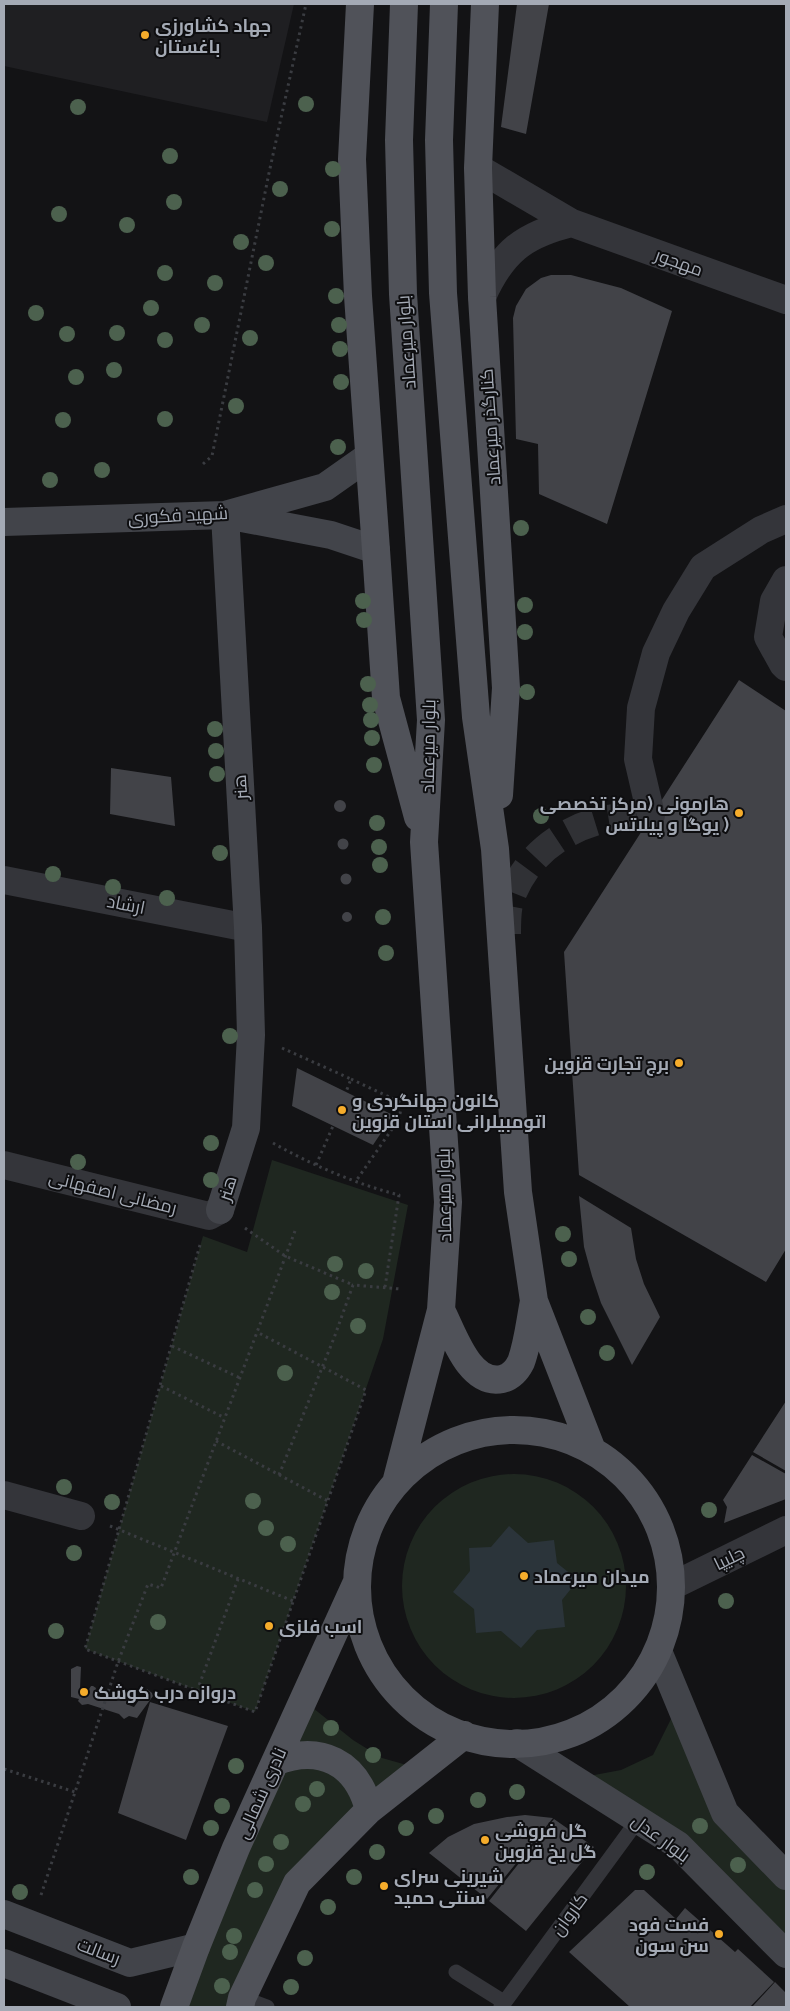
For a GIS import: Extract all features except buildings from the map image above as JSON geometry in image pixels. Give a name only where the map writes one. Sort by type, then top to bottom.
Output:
[{"type":"main road","points":[[360,4],[352,159],[358,296],[386,698],[424,842]]},
{"type":"main road","name":"بلوار میرعماد","points":[[396,1483],[441,1310],[448,1202],[424,842],[431,720],[403,294],[399,140],[404,4]]},
{"type":"main road","points":[[444,4],[439,140],[442,293],[476,716],[496,849],[518,1192],[534,1301],[592,1450]]},
{"type":"main road","name":"کنارگذر میرعماد","points":[[484,4],[478,168],[482,297],[506,688],[496,849]]},
{"type":"main road","points":[[441,1310],[464,1356],[478,1374],[494,1380],[509,1377],[521,1362],[534,1301]]},
{"type":"main road","points":[[515,1430],[542,1432],[568,1439],[592,1450],[615,1466],[634,1485],[651,1507],[662,1532],[670,1559],[672,1586],[669,1619],[658,1651],[643,1677],[624,1700],[601,1718],[575,1732],[547,1740],[518,1743],[490,1742],[440,1726],[401,1696],[385,1676],[372,1655],[363,1632],[358,1607],[357,1582],[360,1556],[368,1530],[380,1505],[396,1483],[415,1465],[438,1450],[462,1439],[488,1432],[515,1430]]},
{"type":"main road","name":"نادری شمالی","points":[[174,2007],[236,1848],[357,1582]]},
{"type":"main road","points":[[250,2004],[297,1883],[369,1810],[464,1735]]},
{"type":"main road","points":[[275,1762],[289,1756],[305,1754],[335,1761],[348,1770],[358,1782],[369,1810]]},
{"type":"street","name":"مهجور","points":[[478,168],[572,223],[786,300]]},
{"type":"street","points":[[482,297],[492,275],[513,250],[526,240],[548,229],[572,223]]},
{"type":"street","name":"شهید فکوری","points":[[4,522],[225,515],[325,487],[369,456]]},
{"type":"street","points":[[225,515],[331,535],[376,550]]},
{"type":"street","name":"هنر","points":[[215,1213],[246,1128],[251,1035],[248,928],[225,515]]},
{"type":"street","points":[[651,815],[638,759],[641,708],[656,653],[676,611],[703,567],[761,530],[786,519]]},
{"type":"street","points":[[786,580],[774,601],[768,637],[786,666]]},
{"type":"street","name":"ارشاد","points":[[4,880],[248,928]]},
{"type":"street","name":"رمضانی اصفهانی","points":[[4,1165],[215,1213]]},
{"type":"street","points":[[4,1495],[81,1516]]},
{"type":"street","name":"چلیپا","points":[[672,1586],[786,1530]]},
{"type":"street","points":[[658,1651],[725,1813],[786,1876]]},
{"type":"street","name":"بلوار عدل","points":[[518,1743],[678,1845],[786,1954]]},
{"type":"street","name":"رسالت","points":[[4,1914],[130,1963],[196,1947]]},
{"type":"street","points":[[4,1963],[117,2007]]},
{"type":"lane","name":"کاروان","points":[[503,2005],[638,1820]]},
{"type":"lane","points":[[456,1972],[503,2005]]},
{"type":"path","points":[[203,464],[212,456],[269,174],[306,4]]},
{"type":"path","points":[[251,1035],[402,1103],[399,1119],[356,1181]]},
{"type":"path","points":[[346,1092],[351,1079]]},
{"type":"path","points":[[316,1165],[333,1126]]},
{"type":"path","points":[[273,1143],[316,1165],[377,1190],[399,1195],[385,1287]]},
{"type":"path","points":[[257,1332],[366,1390],[255,1712],[85,1649],[160,1385],[215,1213],[285,1256],[353,1285],[400,1289]]},
{"type":"path","points":[[31,1925],[118,1662],[148,1584],[161,1588],[295,1231]]},
{"type":"path","points":[[279,1475],[323,1367],[353,1285]]},
{"type":"path","points":[[172,1346],[240,1378]]},
{"type":"path","points":[[160,1385],[225,1418]]},
{"type":"path","points":[[216,1441],[328,1501]]},
{"type":"path","points":[[81,1516],[120,1530],[293,1601]]},
{"type":"path","points":[[197,1691],[238,1579]]},
{"type":"path","points":[[4,1769],[75,1792]]},
{"type":"shaded area","name":"جهاد کشاورزی باغستان","points":[[4,4],[294,4],[267,122],[4,66]]},
{"type":"shaded area","points":[[272,1160],[408,1205],[383,1339],[255,1712],[85,1649],[203,1236],[247,1252]]},
{"type":"shaded area","points":[[503,1474],[525,1474],[547,1478],[567,1487],[585,1499],[601,1515],[613,1533],[622,1553],[626,1586],[622,1619],[618,1629],[601,1657],[585,1673],[567,1685],[547,1694],[525,1698],[503,1698],[481,1694],[461,1685],[443,1673],[427,1657],[415,1639],[406,1619],[402,1597],[402,1575],[406,1553],[415,1533],[427,1515],[443,1499],[461,1487],[481,1478]]},
{"type":"shaded area","points":[[509,1526],[528,1543],[554,1540],[557,1563],[578,1580],[562,1600],[565,1627],[537,1630],[521,1648],[501,1631],[476,1633],[474,1609],[453,1592],[470,1571],[469,1548],[491,1547]]},
{"type":"shaded area","points":[[303,1700],[353,1740],[382,1758],[421,1769],[297,1883],[240,2007],[174,2007]]},
{"type":"shaded area","points":[[679,1703],[725,1813],[786,1876],[786,1954],[678,1845],[573,1779],[621,1770],[653,1755]]},
{"type":"tunnel","points":[[507,934],[509,904],[522,875],[532,862],[555,841],[583,826],[598,821],[651,815]]},
{"type":"place","name":"جهاد کشاورزی باغستان","points":[[145,35]]},
{"type":"place","name":"هارمونی (مرکز تخصصی یوگا و پیلاتس )","points":[[739,813]]},
{"type":"place","name":"برج تجارت قزوین","points":[[679,1063]]},
{"type":"place","name":"کانون جهانگردی و اتومبیلرانی استان قزوین","points":[[342,1110]]},
{"type":"place","name":"میدان میرعماد","points":[[524,1576]]},
{"type":"place","name":"اسب فلزی","points":[[269,1626]]},
{"type":"place","name":"دروازه درب کوشک","points":[[84,1692]]},
{"type":"place","name":"گل فروشی گل یخ قزوین","points":[[485,1840]]},
{"type":"place","name":"شیرینی سرای سنتی حمید","points":[[384,1886]]},
{"type":"place","name":"فست فود سن سون","points":[[719,1934]]}]
